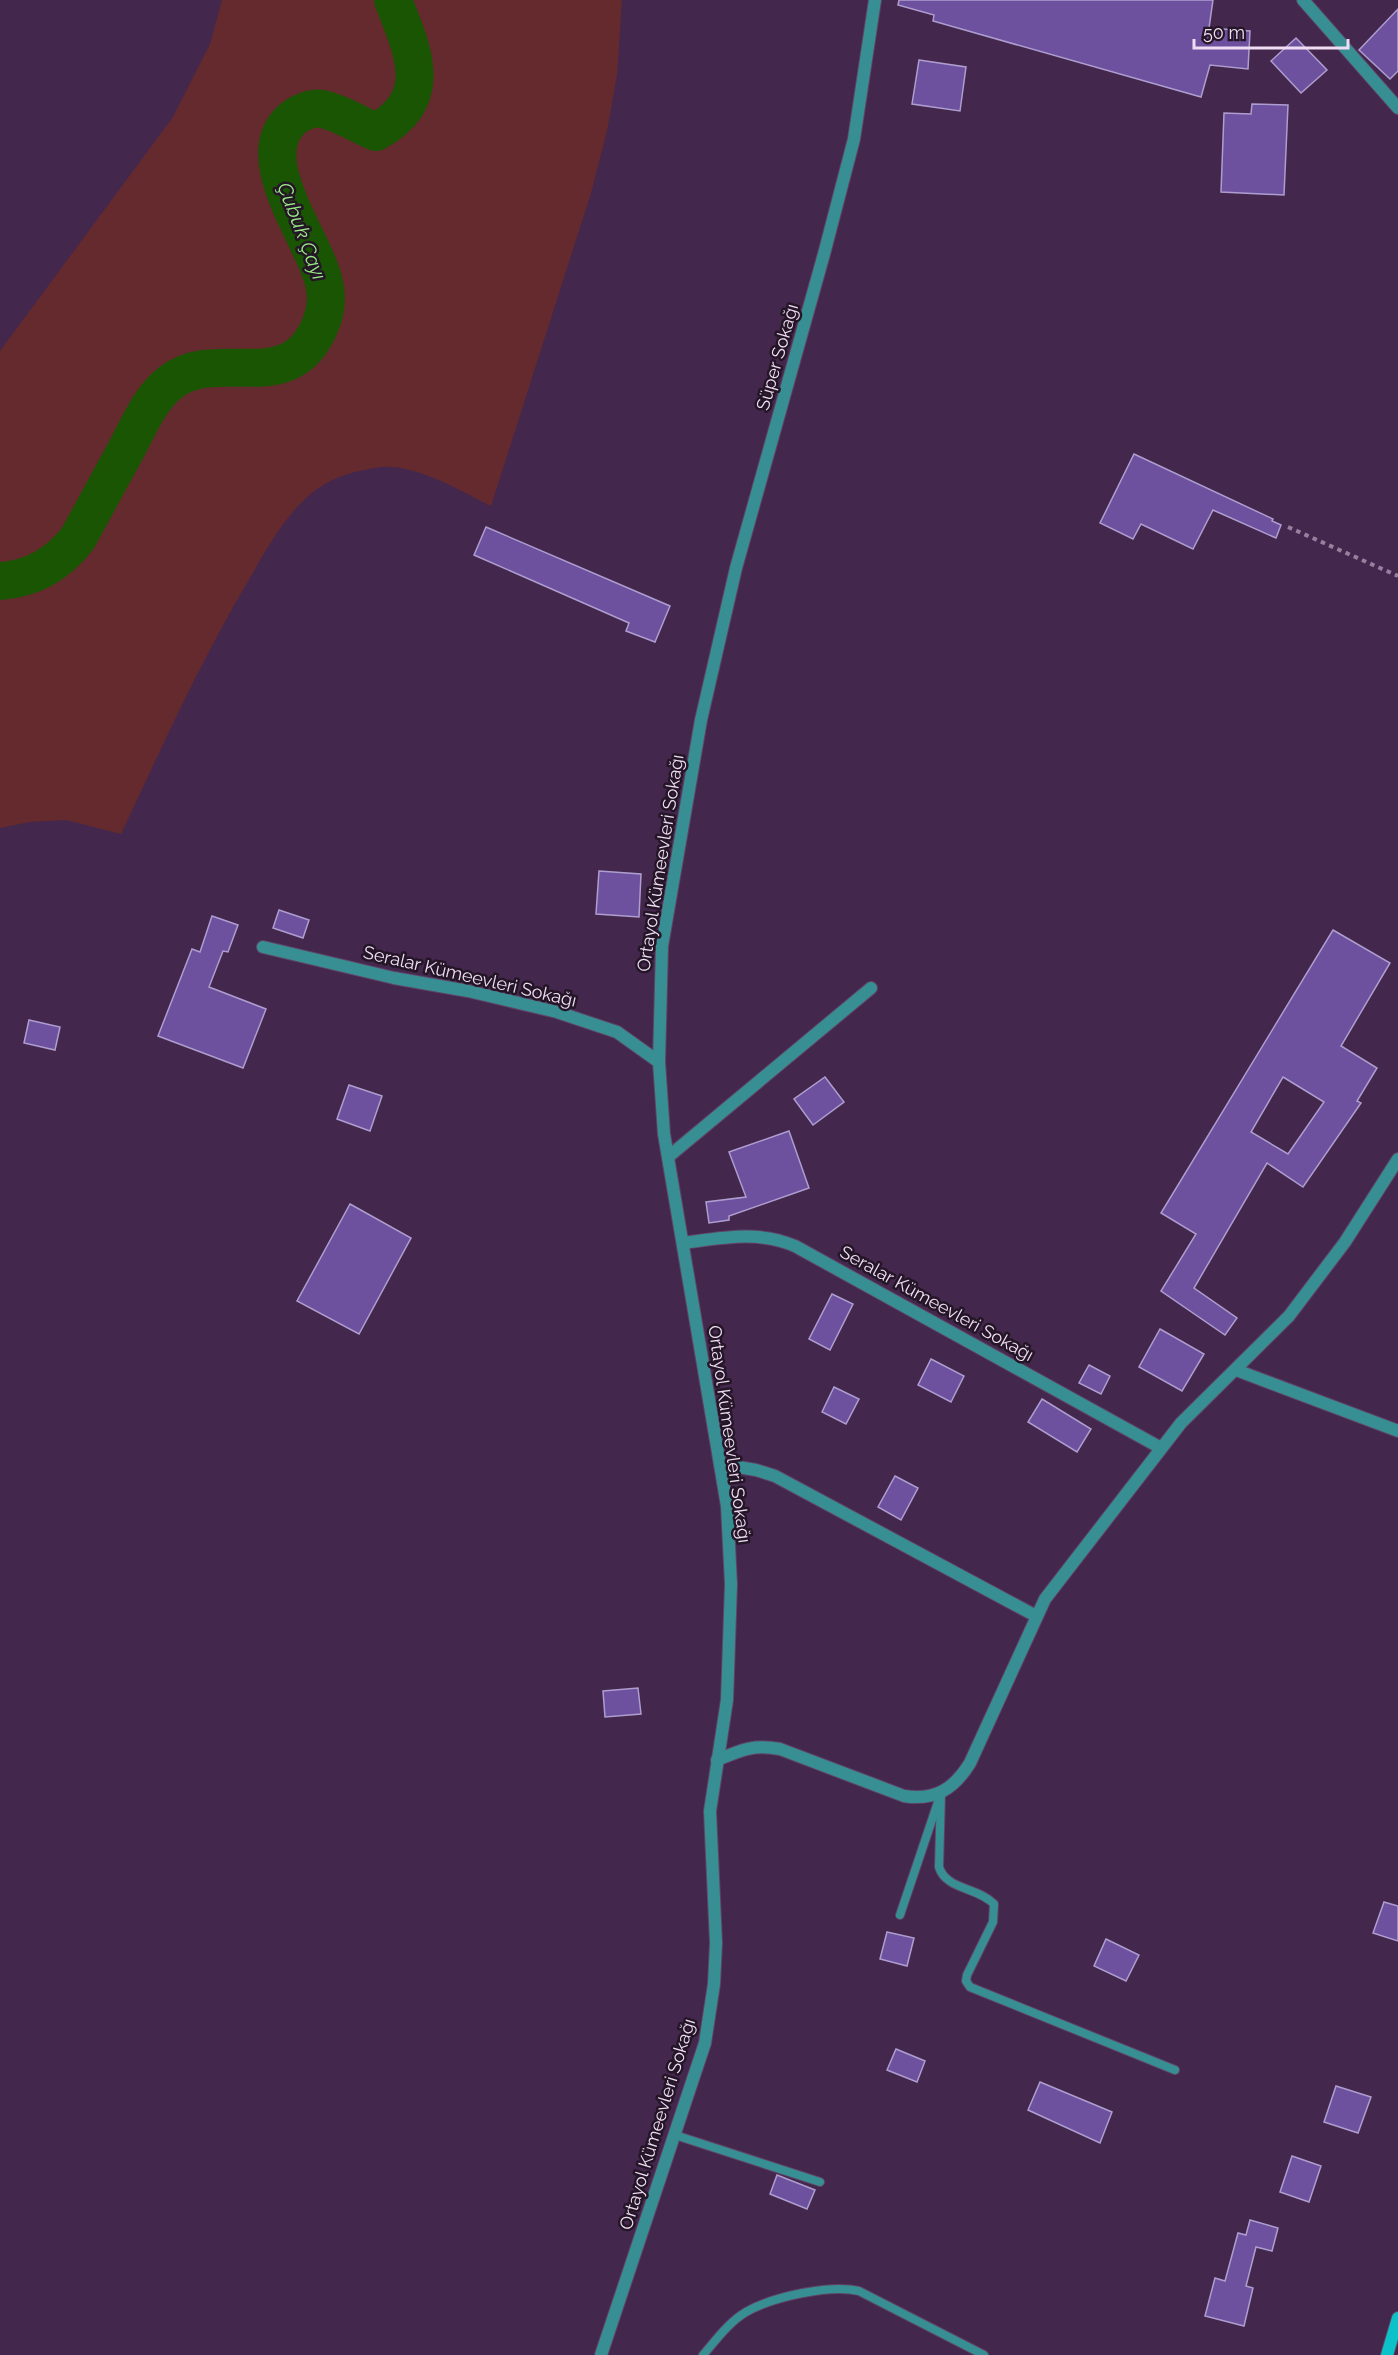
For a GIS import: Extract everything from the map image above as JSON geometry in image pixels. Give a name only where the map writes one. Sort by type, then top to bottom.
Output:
[{"type":"main road","points":[[1387,2355],[1398,2318]]},
{"type":"street","name":"Süper Sokağı","points":[[701,720],[736,568],[854,139],[875,0]]},
{"type":"street","points":[[1303,0],[1398,108]]},
{"type":"street","name":"Ortayol Kümeevleri Sokağı","points":[[601,2355],[705,2043],[714,1984],[716,1901],[710,1811],[727,1700],[731,1584],[726,1506],[668,1157],[659,1062],[662,946],[701,720]]},
{"type":"street","name":"Seralar Kümeevleri Sokağı","points":[[263,947],[394,978],[468,991],[557,1012],[617,1032],[659,1062]]},
{"type":"street","points":[[668,1157],[871,988]]},
{"type":"street","points":[[717,1760],[754,1746],[766,1746],[918,1799],[941,1793],[960,1779],[970,1763],[1036,1616],[1057,1582],[1161,1448],[1199,1403],[1236,1370],[1282,1323],[1317,1280],[1398,1159]]},
{"type":"street","name":"Seralar Kümeevleri Sokağı","points":[[683,1243],[748,1236],[767,1237],[795,1246],[1161,1448]]},
{"type":"street","points":[[1236,1370],[1398,1431]]},
{"type":"street","points":[[720,1464],[756,1470],[775,1476],[1036,1616]]},
{"type":"lane","points":[[900,1915],[941,1793]]},
{"type":"lane","points":[[941,1793],[939,1866],[942,1875],[949,1882],[980,1892],[994,1904],[993,1922],[967,1975],[966,1981],[970,1987],[1174,2070]]},
{"type":"lane","points":[[675,2135],[820,2182]]},
{"type":"lane","points":[[703,2355],[729,2325],[746,2312],[811,2292],[843,2287],[859,2291],[984,2355]]},
{"type":"path","points":[[1288,527],[1398,576]]},
{"type":"shaded area","points":[[222,0],[622,0],[617,75],[607,131],[591,193],[491,506],[438,480],[395,467],[356,472],[339,477],[317,489],[286,520],[229,614],[181,707],[121,834],[66,820],[30,822],[0,828],[0,351],[173,117],[210,44]]},
{"type":"building","points":[[899,0],[1213,0],[1209,28],[1250,31],[1248,69],[1210,65],[1201,97],[933,21],[934,15],[898,5]]},
{"type":"building","points":[[1398,9],[1398,71],[1390,79],[1359,50]]},
{"type":"building","points":[[1296,38],[1327,70],[1301,93],[1271,61]]},
{"type":"building","points":[[919,60],[966,67],[960,111],[912,104]]},
{"type":"building","points":[[1252,104],[1288,105],[1284,195],[1221,192],[1224,113],[1251,114]]},
{"type":"building","points":[[1134,454],[1273,519],[1272,521],[1281,525],[1276,538],[1213,510],[1193,549],[1141,524],[1133,539],[1100,523]]},
{"type":"building","points":[[486,527],[670,606],[655,642],[626,631],[629,623],[474,555]]},
{"type":"building","points":[[599,871],[641,874],[639,917],[596,914]]},
{"type":"building","points":[[279,910],[309,920],[303,938],[273,928]]},
{"type":"building","points":[[212,916],[238,925],[228,952],[223,951],[209,987],[266,1009],[243,1068],[158,1036],[192,949],[200,952]]},
{"type":"building","points":[[1333,930],[1390,963],[1341,1046],[1377,1068],[1357,1101],[1361,1103],[1303,1187],[1267,1163],[1194,1288],[1237,1318],[1225,1335],[1161,1291],[1196,1234],[1161,1213]],"holes":[[[1283,1077],[1324,1102],[1288,1154],[1251,1132]]]},
{"type":"building","points":[[29,1020],[60,1027],[55,1050],[24,1043]]},
{"type":"building","points":[[825,1077],[844,1102],[813,1125],[794,1099]]},
{"type":"building","points":[[349,1085],[382,1096],[370,1131],[337,1119]]},
{"type":"building","points":[[789,1131],[809,1188],[729,1216],[729,1220],[709,1223],[706,1202],[746,1197],[729,1152]]},
{"type":"building","points":[[350,1204],[411,1238],[359,1334],[297,1301]]},
{"type":"building","points":[[832,1294],[853,1304],[830,1350],[809,1339]]},
{"type":"building","points":[[1160,1329],[1204,1354],[1182,1391],[1139,1367]]},
{"type":"building","points":[[931,1359],[964,1376],[951,1402],[918,1385]]},
{"type":"building","points":[[1089,1365],[1110,1376],[1101,1394],[1079,1383]]},
{"type":"building","points":[[834,1387],[859,1399],[846,1424],[822,1412]]},
{"type":"building","points":[[1042,1399],[1091,1429],[1077,1452],[1028,1422]]},
{"type":"building","points":[[895,1476],[918,1488],[901,1520],[878,1507]]},
{"type":"building","points":[[638,1688],[641,1714],[605,1717],[603,1691]]},
{"type":"building","points":[[1384,1902],[1398,1906],[1398,1941],[1373,1933]]},
{"type":"building","points":[[887,1932],[914,1938],[907,1966],[880,1959]]},
{"type":"building","points":[[1106,1939],[1139,1955],[1126,1981],[1094,1966]]},
{"type":"building","points":[[896,2049],[925,2061],[917,2082],[887,2070]]},
{"type":"building","points":[[1040,2082],[1112,2112],[1100,2143],[1028,2110]]},
{"type":"building","points":[[1336,2086],[1371,2097],[1358,2133],[1324,2122]]},
{"type":"building","points":[[1292,2156],[1321,2166],[1309,2202],[1280,2192]]},
{"type":"building","points":[[777,2175],[815,2190],[807,2209],[770,2194]]},
{"type":"building","points":[[1250,2220],[1278,2228],[1272,2251],[1256,2247],[1246,2286],[1253,2288],[1244,2326],[1205,2316],[1215,2278],[1225,2281],[1238,2233],[1246,2235]]},
{"type":"waterway","name":"Çubuk Çayı","points":[[0,581],[23,577],[44,568],[53,563],[78,538],[145,413],[171,382],[190,372],[210,368],[273,366],[292,360],[308,346],[323,318],[326,303],[325,288],[318,265],[280,177],[277,155],[280,135],[292,119],[314,109],[335,113],[376,132],[395,119],[407,104],[413,88],[415,72],[407,37],[393,0]]}]
